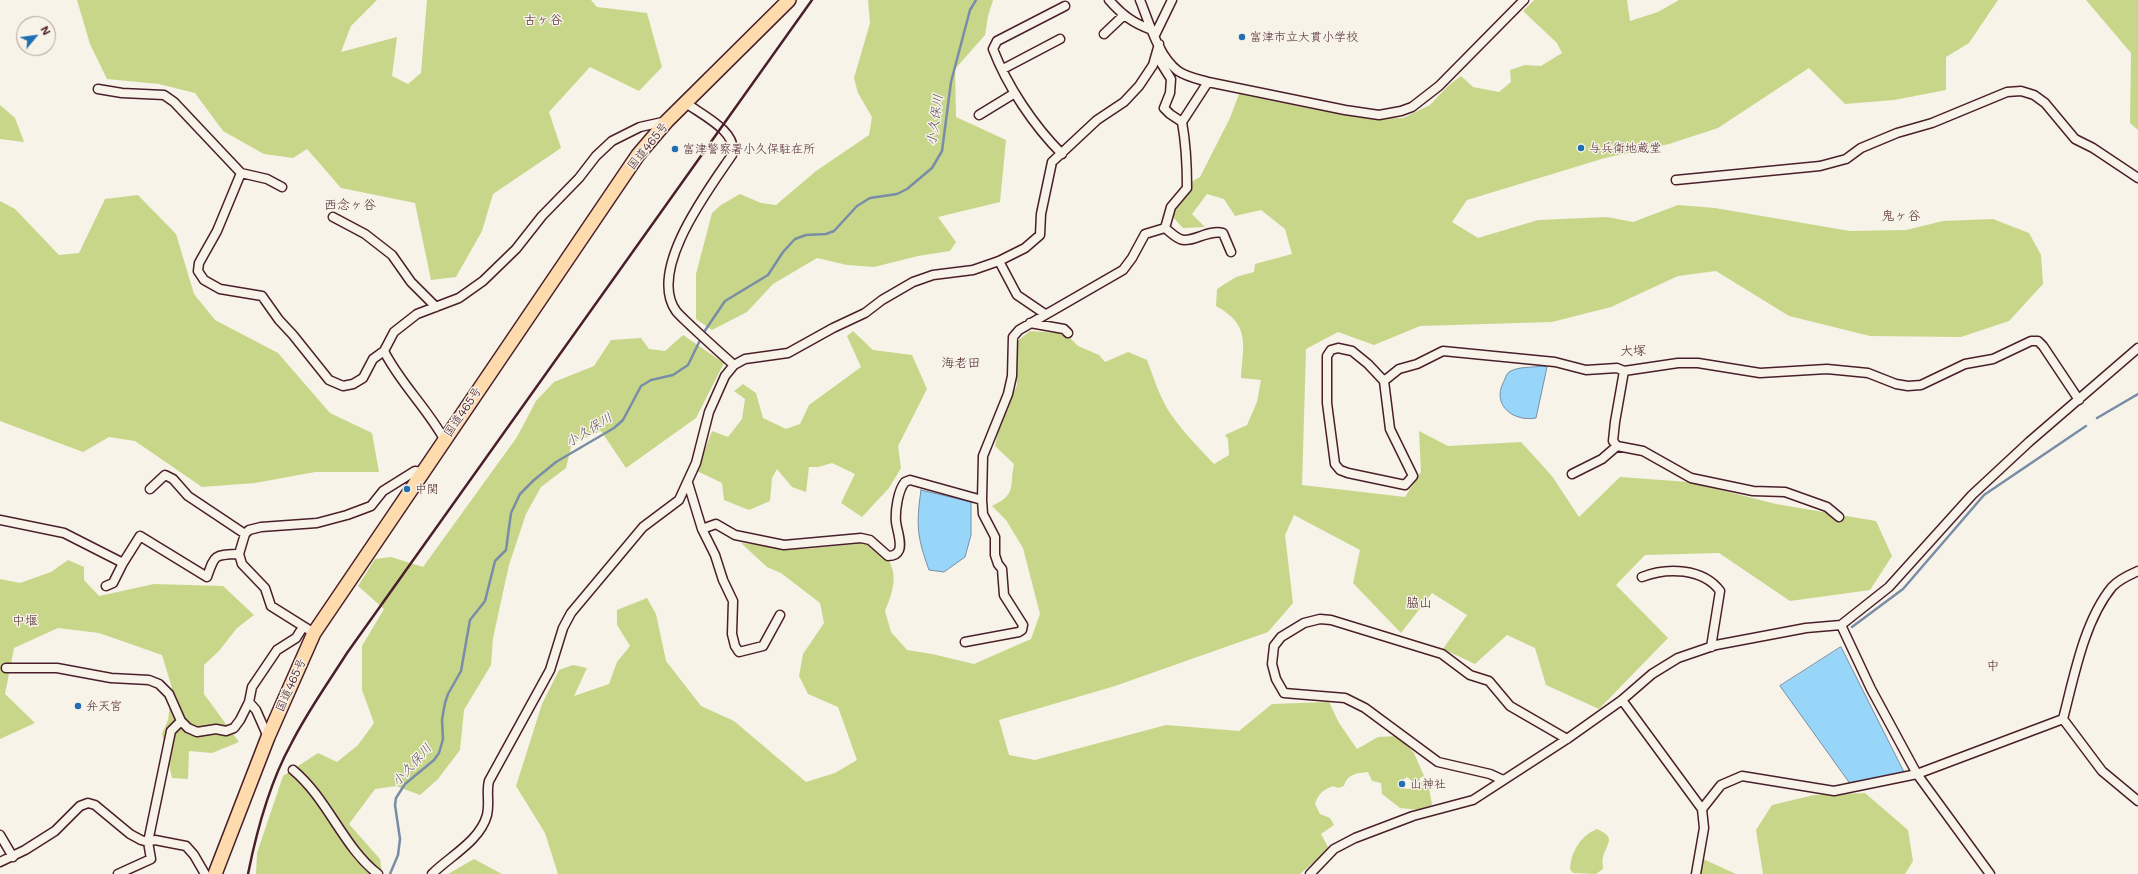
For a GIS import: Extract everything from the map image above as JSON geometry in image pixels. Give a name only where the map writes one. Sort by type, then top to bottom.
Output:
[{"type":"highway","name":"国道465号","points":[[215,874],[309,630],[423,472],[638,155],[667,120],[686,103],[789,0]]},
{"type":"street","points":[[1109,0],[1123,16],[1137,25],[1153,32]]},
{"type":"street","points":[[1140,0],[1160,46],[1172,65],[1179,71],[1208,82],[1345,110],[1379,115],[1401,111],[1412,106],[1439,86],[1524,0]]},
{"type":"street","points":[[1153,32],[1172,0]]},
{"type":"street","points":[[1062,154],[1043,136],[1015,93],[993,49],[997,41],[1065,6]]},
{"type":"street","points":[[1104,34],[1123,16]]},
{"type":"street","points":[[1003,69],[1060,39]]},
{"type":"street","points":[[1160,46],[1161,63],[1170,79],[1170,93],[1164,108],[1182,122]]},
{"type":"street","points":[[432,874],[474,836],[486,817],[488,808],[487,791],[489,781],[550,670],[563,628],[571,613],[643,528],[679,500],[696,463],[709,412],[726,376],[734,365],[745,359],[788,353],[833,328],[865,314],[882,300],[913,282],[934,275],[973,270],[999,261],[1025,248],[1040,235],[1041,214],[1052,162],[1097,120],[1124,102],[1139,86],[1153,65],[1160,46]]},
{"type":"street","points":[[1165,228],[1171,206],[1187,188],[1185,166],[1187,152],[1182,122],[1208,82]]},
{"type":"street","points":[[98,89],[122,93],[164,96],[174,102],[241,173],[266,179],[282,187]]},
{"type":"street","points":[[1676,180],[1820,166],[1846,159],[1861,148],[1897,133],[1932,123],[2007,92],[2021,91],[2034,96],[2045,104],[2075,139],[2093,148],[2138,178]]},
{"type":"street","points":[[979,115],[1015,93]]},
{"type":"street","points":[[686,103],[724,132],[734,147],[732,155],[696,210],[669,270],[669,295],[676,311],[734,365]]},
{"type":"street","points":[[241,173],[217,231],[198,263],[198,272],[204,280],[220,289],[262,296],[279,320],[329,380],[343,386],[353,384],[363,378],[373,359],[384,351],[394,332],[417,314],[459,298],[483,281],[516,249],[542,216],[579,178],[596,156],[612,141],[640,127],[667,120]]},
{"type":"street","points":[[333,217],[365,234],[392,255],[410,282],[436,307]]},
{"type":"street","points":[[1165,228],[1181,240],[1187,240],[1215,231],[1223,233],[1231,252]]},
{"type":"street","points":[[965,642],[1019,632],[1022,630],[1023,625],[1004,595],[1002,569],[995,556],[995,537],[983,514],[982,500],[984,456],[1008,394],[1012,376],[1013,337],[1018,330],[1123,270],[1132,258],[1145,234],[1165,228]]},
{"type":"street","points":[[999,261],[1017,295],[1046,314]]},
{"type":"street","points":[[1030,323],[1064,329],[1068,333]]},
{"type":"street","points":[[1384,381],[1399,369],[1417,364],[1443,351],[1555,362],[1586,370],[1618,368],[1624,372],[1678,363],[1698,363],[1760,373],[1827,369],[1868,373],[1896,384],[1908,386],[1922,385],[1965,364],[1993,359],[2031,341],[2038,341],[2043,346],[2079,400]]},
{"type":"street","points":[[1338,348],[1352,351],[1368,364],[1384,381],[1390,429],[1413,476],[1405,485],[1348,473],[1340,470],[1335,464],[1327,403],[1327,356],[1330,350],[1338,348]]},
{"type":"street","points":[[1310,874],[1334,849],[1355,838],[1414,816],[1473,800],[1567,739],[1622,700],[1652,674],[1678,658],[1711,647],[1806,628],[1841,625],[1889,588],[1972,495],[2029,442],[2138,348]]},
{"type":"street","points":[[384,351],[391,364],[433,419],[444,439]]},
{"type":"street","points":[[1624,372],[1613,441],[1617,446],[1643,451],[1691,478],[1752,491],[1785,492],[1827,507],[1839,517]]},
{"type":"street","points":[[1572,474],[1602,460],[1617,446]]},
{"type":"street","points":[[6,668],[57,668],[111,678],[149,680],[159,684],[169,694],[181,721],[197,732],[216,729],[226,731],[234,728],[249,702],[252,687],[278,650],[309,630],[271,606],[264,588],[242,564],[239,554],[245,534],[253,528],[317,523],[347,515],[371,506],[383,491],[415,471],[423,472]]},
{"type":"street","points":[[150,488],[166,475],[174,479],[188,496],[245,534]]},
{"type":"street","points":[[702,529],[716,524],[736,535],[784,545],[861,538],[870,540],[888,556],[893,556],[898,552],[899,547],[896,520],[900,494],[905,482],[910,480],[982,500]]},
{"type":"street","points":[[688,483],[702,529],[715,555],[723,580],[733,600],[732,634],[734,646],[738,652],[763,646],[780,615]]},
{"type":"street","points":[[0,520],[64,533],[123,562]]},
{"type":"street","points":[[106,586],[113,584],[123,562],[140,536],[207,577],[214,558],[218,555],[239,554]]},
{"type":"street","points":[[2063,719],[2078,661],[2096,610],[2113,586],[2138,571]]},
{"type":"street","points":[[1642,577],[1653,573],[1694,573],[1713,582],[1720,592],[1711,647]]},
{"type":"street","points":[[1503,780],[1490,774],[1438,762],[1365,708],[1345,698],[1284,693],[1276,679],[1272,664],[1274,646],[1281,637],[1304,623],[1320,619],[1396,639],[1442,654],[1470,676],[1489,681],[1510,706],[1567,739]]},
{"type":"street","points":[[1841,625],[1871,689],[1917,774],[1990,874]]},
{"type":"street","points":[[1622,700],[1702,809],[1704,828],[1696,874]]},
{"type":"street","points":[[249,702],[256,710],[268,737]]},
{"type":"street","points":[[1702,809],[1721,785],[1742,776],[1834,792],[1917,774],[2063,719]]},
{"type":"street","points":[[2063,719],[2102,771],[2138,800]]},
{"type":"street","points":[[118,874],[151,859],[148,842],[171,731],[181,721]]},
{"type":"street","points":[[293,770],[307,781],[364,862],[378,874]]},
{"type":"street","points":[[0,862],[13,857],[55,831],[80,806],[88,803],[96,805],[130,834],[148,842],[155,840],[186,846],[194,855],[205,874]]},
{"type":"street","points":[[0,835],[13,857]]},
{"type":"green space","points":[[77,0],[377,0],[351,26],[341,52],[397,37],[392,76],[408,84],[421,73],[427,0],[591,0],[597,7],[647,13],[662,67],[639,91],[590,67],[549,112],[561,148],[493,194],[482,231],[456,277],[431,280],[415,203],[341,188],[307,149],[293,158],[264,154],[223,131],[195,93],[159,84],[107,79],[90,44]]},
{"type":"green space","points":[[868,0],[993,0],[988,16],[985,35],[955,69],[956,117],[1006,140],[1000,202],[938,217],[956,242],[950,251],[918,256],[874,267],[847,265],[817,258],[773,284],[747,312],[712,330],[696,319],[696,274],[712,213],[721,205],[740,194],[761,203],[776,205],[816,171],[869,135],[872,117],[858,93],[854,78],[870,23]]},
{"type":"green space","points":[[1534,0],[1627,0],[1630,21],[1658,12],[1679,0],[1998,0],[1969,43],[1946,57],[1946,90],[1894,100],[1845,104],[1809,68],[1718,128],[1669,144],[1605,158],[1467,200],[1452,222],[1478,238],[1538,220],[1607,217],[1633,222],[1678,205],[1715,208],[1850,231],[1906,230],[1943,221],[1993,219],[2029,233],[2041,255],[2043,284],[2009,321],[1961,337],[1870,336],[1789,316],[1716,271],[1678,276],[1611,307],[1552,322],[1420,326],[1374,345],[1338,332],[1306,349],[1302,485],[1405,497],[1421,472],[1419,431],[1448,446],[1521,442],[1552,476],[1579,517],[1620,477],[1689,482],[1776,504],[1876,521],[1892,556],[1870,590],[1790,601],[1719,553],[1645,555],[1616,585],[1668,638],[1599,709],[1546,685],[1535,648],[1507,635],[1475,664],[1443,649],[1467,615],[1432,593],[1401,633],[1353,583],[1360,550],[1294,515],[1285,535],[1293,603],[1268,632],[1115,686],[999,720],[1009,755],[1035,760],[1166,725],[1239,731],[1272,704],[1329,702],[1339,723],[1357,749],[1378,737],[1398,736],[1414,753],[1424,776],[1420,778],[1420,781],[1429,788],[1432,805],[1421,810],[1400,808],[1382,794],[1381,783],[1372,781],[1368,772],[1353,775],[1347,779],[1344,786],[1338,788],[1333,786],[1321,793],[1318,798],[1315,804],[1320,814],[1330,818],[1334,825],[1321,834],[1329,849],[1300,874],[558,874],[545,833],[516,786],[542,704],[559,670],[573,665],[587,668],[574,696],[609,684],[617,662],[630,646],[617,625],[617,610],[647,598],[656,614],[666,661],[701,706],[734,721],[806,782],[835,773],[857,760],[838,707],[808,694],[799,676],[803,654],[824,623],[820,603],[781,573],[767,567],[741,543],[805,549],[866,543],[890,563],[894,581],[885,611],[891,632],[907,650],[974,664],[1031,639],[1040,614],[1023,548],[1006,520],[992,506],[1000,502],[1009,494],[1013,472],[1014,464],[995,446],[998,431],[1017,385],[1015,343],[1030,331],[1058,333],[1069,337],[1078,346],[1099,355],[1105,362],[1128,352],[1147,360],[1164,403],[1187,435],[1214,464],[1229,455],[1228,439],[1225,435],[1247,425],[1257,402],[1261,380],[1241,378],[1243,345],[1240,328],[1235,320],[1216,306],[1217,289],[1236,277],[1254,272],[1255,264],[1292,254],[1285,229],[1261,210],[1235,216],[1224,199],[1207,194],[1192,214],[1205,227],[1183,228],[1172,216],[1191,182],[1200,177],[1230,118],[1239,94],[1323,111],[1376,118],[1403,118],[1430,105],[1448,86],[1461,76],[1473,87],[1499,92],[1511,82],[1510,70],[1525,65],[1541,66],[1562,53],[1557,43],[1523,11]],"holes":[[[1407,777],[1416,784],[1416,787],[1408,789],[1398,787],[1399,780],[1403,780]]]},
{"type":"green space","points":[[2086,0],[2138,0],[2138,130],[2130,123],[2131,53]]},
{"type":"green space","points":[[0,105],[15,118],[24,142],[0,139]]},
{"type":"green space","points":[[138,195],[176,234],[194,294],[215,320],[278,353],[330,413],[372,433],[379,472],[315,472],[255,483],[202,487],[135,441],[109,437],[83,452],[0,421],[0,201],[15,209],[59,255],[79,253],[105,199]]},
{"type":"green space","points":[[853,331],[873,350],[912,355],[927,389],[898,446],[901,468],[889,488],[862,517],[841,503],[855,474],[832,463],[818,467],[809,467],[806,492],[792,487],[777,469],[772,478],[770,501],[749,510],[724,500],[722,483],[697,471],[712,431],[728,437],[742,419],[745,399],[734,391],[743,384],[756,393],[763,418],[786,429],[800,424],[809,405],[861,367],[847,336]]},
{"type":"green space","points":[[683,335],[724,363],[696,418],[626,468],[601,431],[572,443],[566,468],[541,487],[526,514],[509,565],[493,638],[491,665],[464,710],[460,750],[438,779],[420,795],[396,786],[375,789],[349,824],[380,859],[382,874],[256,874],[257,853],[283,776],[318,753],[337,762],[358,745],[374,723],[362,690],[362,646],[384,609],[358,586],[375,559],[391,557],[423,567],[517,437],[536,401],[554,382],[594,366],[611,340],[641,338],[649,349],[665,351]]},
{"type":"green space","points":[[68,560],[84,567],[84,580],[99,596],[154,584],[223,586],[254,615],[237,628],[219,651],[204,665],[204,694],[239,742],[212,753],[189,751],[188,779],[172,778],[162,734],[168,720],[172,688],[162,655],[99,633],[58,628],[14,648],[5,694],[35,723],[0,739],[0,579],[20,583],[51,572]]},
{"type":"green space","points":[[1865,793],[1908,830],[1913,861],[1905,874],[1763,874],[1756,830],[1772,805],[1814,795]]},
{"type":"green space","points":[[1597,829],[1609,838],[1603,858],[1603,869],[1596,874],[1573,873],[1570,869],[1574,851],[1581,840]]},
{"type":"green space","points":[[474,859],[502,874],[448,874]]},
{"type":"green space","points":[[1703,859],[1736,874],[1700,874]]},
{"type":"water","points":[[1542,366],[1547,367],[1536,418],[1528,419],[1513,415],[1507,411],[1500,399],[1500,391],[1507,374],[1517,369]]},
{"type":"water","points":[[921,490],[971,502],[971,535],[965,557],[944,572],[929,570],[922,548],[918,522]]},
{"type":"water","points":[[1841,647],[1905,774],[1851,785],[1780,686]]},
{"type":"waterway","name":"小久保川","points":[[390,874],[398,855],[400,839],[395,805],[396,798],[405,784],[434,760],[439,753],[443,739],[442,720],[445,703],[448,694],[461,671],[470,620],[485,601],[495,561],[506,550],[511,513],[520,494],[556,462],[614,428],[623,420],[641,386],[651,380],[673,375],[688,365],[704,332],[725,301],[768,275],[783,252],[795,239],[806,235],[826,234],[834,231],[857,206],[870,198],[897,194],[907,189],[932,168],[942,151],[951,82],[970,10],[976,0]]},
{"type":"waterway","points":[[2097,418],[2138,394]]},
{"type":"waterway","points":[[1852,627],[1903,589],[1984,495],[2086,426]]},
{"type":"railway","points":[[248,874],[255,840],[265,807],[283,759],[304,720],[347,653],[812,0]]},
{"type":"place","name":"富津市立大貫小学校","points":[[1242,37]]},
{"type":"place","name":"与兵衛地蔵堂","points":[[1581,148]]},
{"type":"place","name":"富津警察署小久保駐在所","points":[[675,149]]},
{"type":"place","name":"中関","points":[[407,489]]},
{"type":"place","name":"弁天宮","points":[[78,706]]},
{"type":"place","name":"山神社","points":[[1402,784]]},
{"type":"district","name":"古ヶ谷","points":[[543,20]]},
{"type":"district","name":"西念ヶ谷","points":[[350,205]]},
{"type":"district","name":"鬼ヶ谷","points":[[1901,216]]},
{"type":"district","name":"大塚","points":[[1633,351]]},
{"type":"district","name":"海老田","points":[[961,363]]},
{"type":"district","name":"脇山","points":[[1419,603]]},
{"type":"district","name":"中堰","points":[[25,621]]},
{"type":"district","name":"中","points":[[1993,666]]}]
